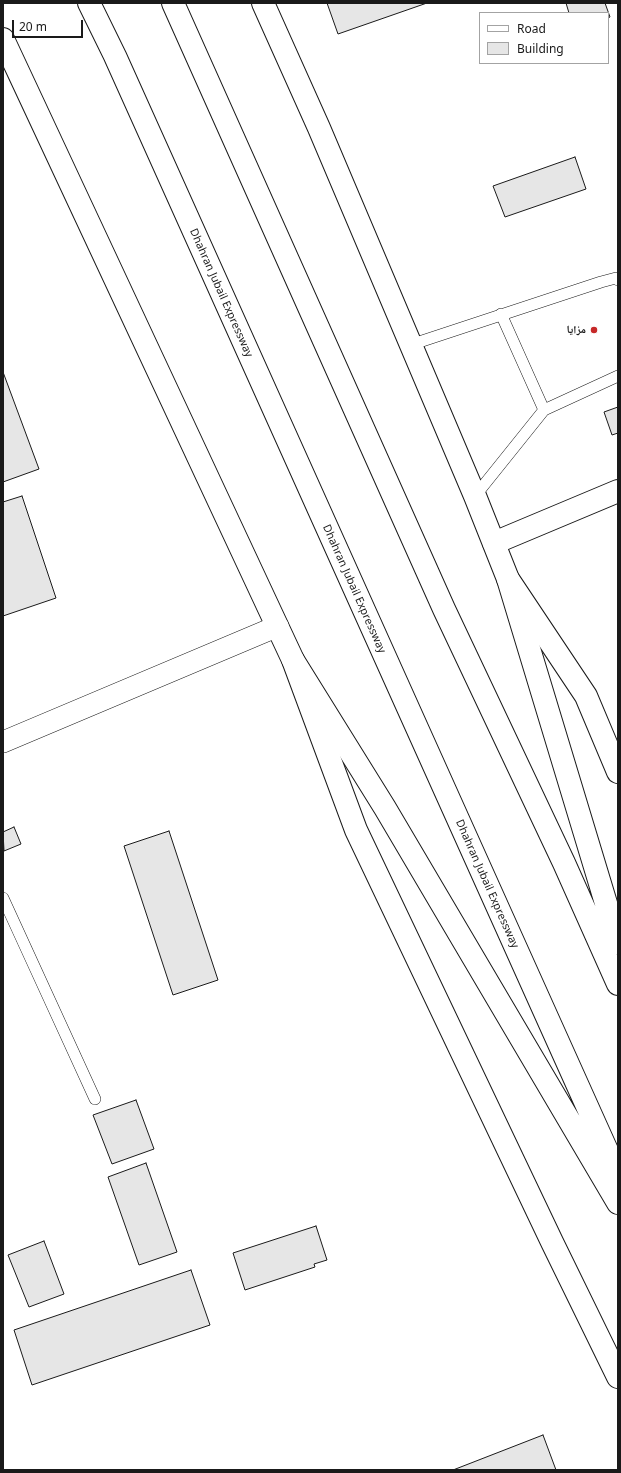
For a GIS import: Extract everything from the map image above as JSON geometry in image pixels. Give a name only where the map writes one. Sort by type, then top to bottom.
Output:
[{"type":"main road","name":"Dhahran Jubail Expressway","points":[[89,3],[118,63],[618,1175]]},
{"type":"main road","points":[[173,3],[444,609],[564,863],[618,984]]},
{"type":"main road","points":[[263,3],[319,128],[475,496],[508,579],[618,943]]},
{"type":"main road","points":[[3,39],[278,626],[293,660],[356,830],[555,1249],[618,1377]]},
{"type":"main road","points":[[494,543],[618,491]]},
{"type":"main road","points":[[508,579],[586,696],[618,772]]},
{"type":"main road","points":[[293,660],[385,808],[618,1203]]},
{"type":"street","points":[[3,742],[278,626]]},
{"type":"lane","points":[[410,345],[500,314],[601,282],[616,278],[618,280]]},
{"type":"lane","points":[[500,314],[544,410]]},
{"type":"lane","points":[[475,496],[544,410],[618,376]]},
{"type":"lane","points":[[3,898],[95,1099]]},
{"type":"building","points":[[327,3],[427,3],[338,34]]},
{"type":"building","points":[[566,3],[605,3],[608,12],[569,12]]},
{"type":"building","points":[[575,157],[586,189],[505,217],[493,186]]},
{"type":"building","points":[[3,372],[39,469],[3,482]]},
{"type":"building","points":[[618,407],[618,433],[612,435],[604,412]]},
{"type":"building","points":[[22,496],[56,598],[3,616],[3,502]]},
{"type":"building","points":[[14,827],[21,844],[4,851],[3,832]]},
{"type":"building","points":[[169,831],[218,980],[173,995],[124,846]]},
{"type":"building","points":[[136,1100],[154,1149],[112,1164],[93,1115]]},
{"type":"building","points":[[146,1163],[177,1252],[139,1265],[108,1177]]},
{"type":"building","points":[[316,1226],[327,1260],[314,1264],[315,1267],[245,1290],[233,1253]]},
{"type":"building","points":[[44,1241],[64,1294],[29,1307],[8,1255]]},
{"type":"building","points":[[191,1270],[210,1325],[32,1385],[14,1330]]},
{"type":"building","points":[[543,1435],[556,1470],[453,1470]]},
{"type":"place","name":"مزايا","points":[[594,330]]}]
